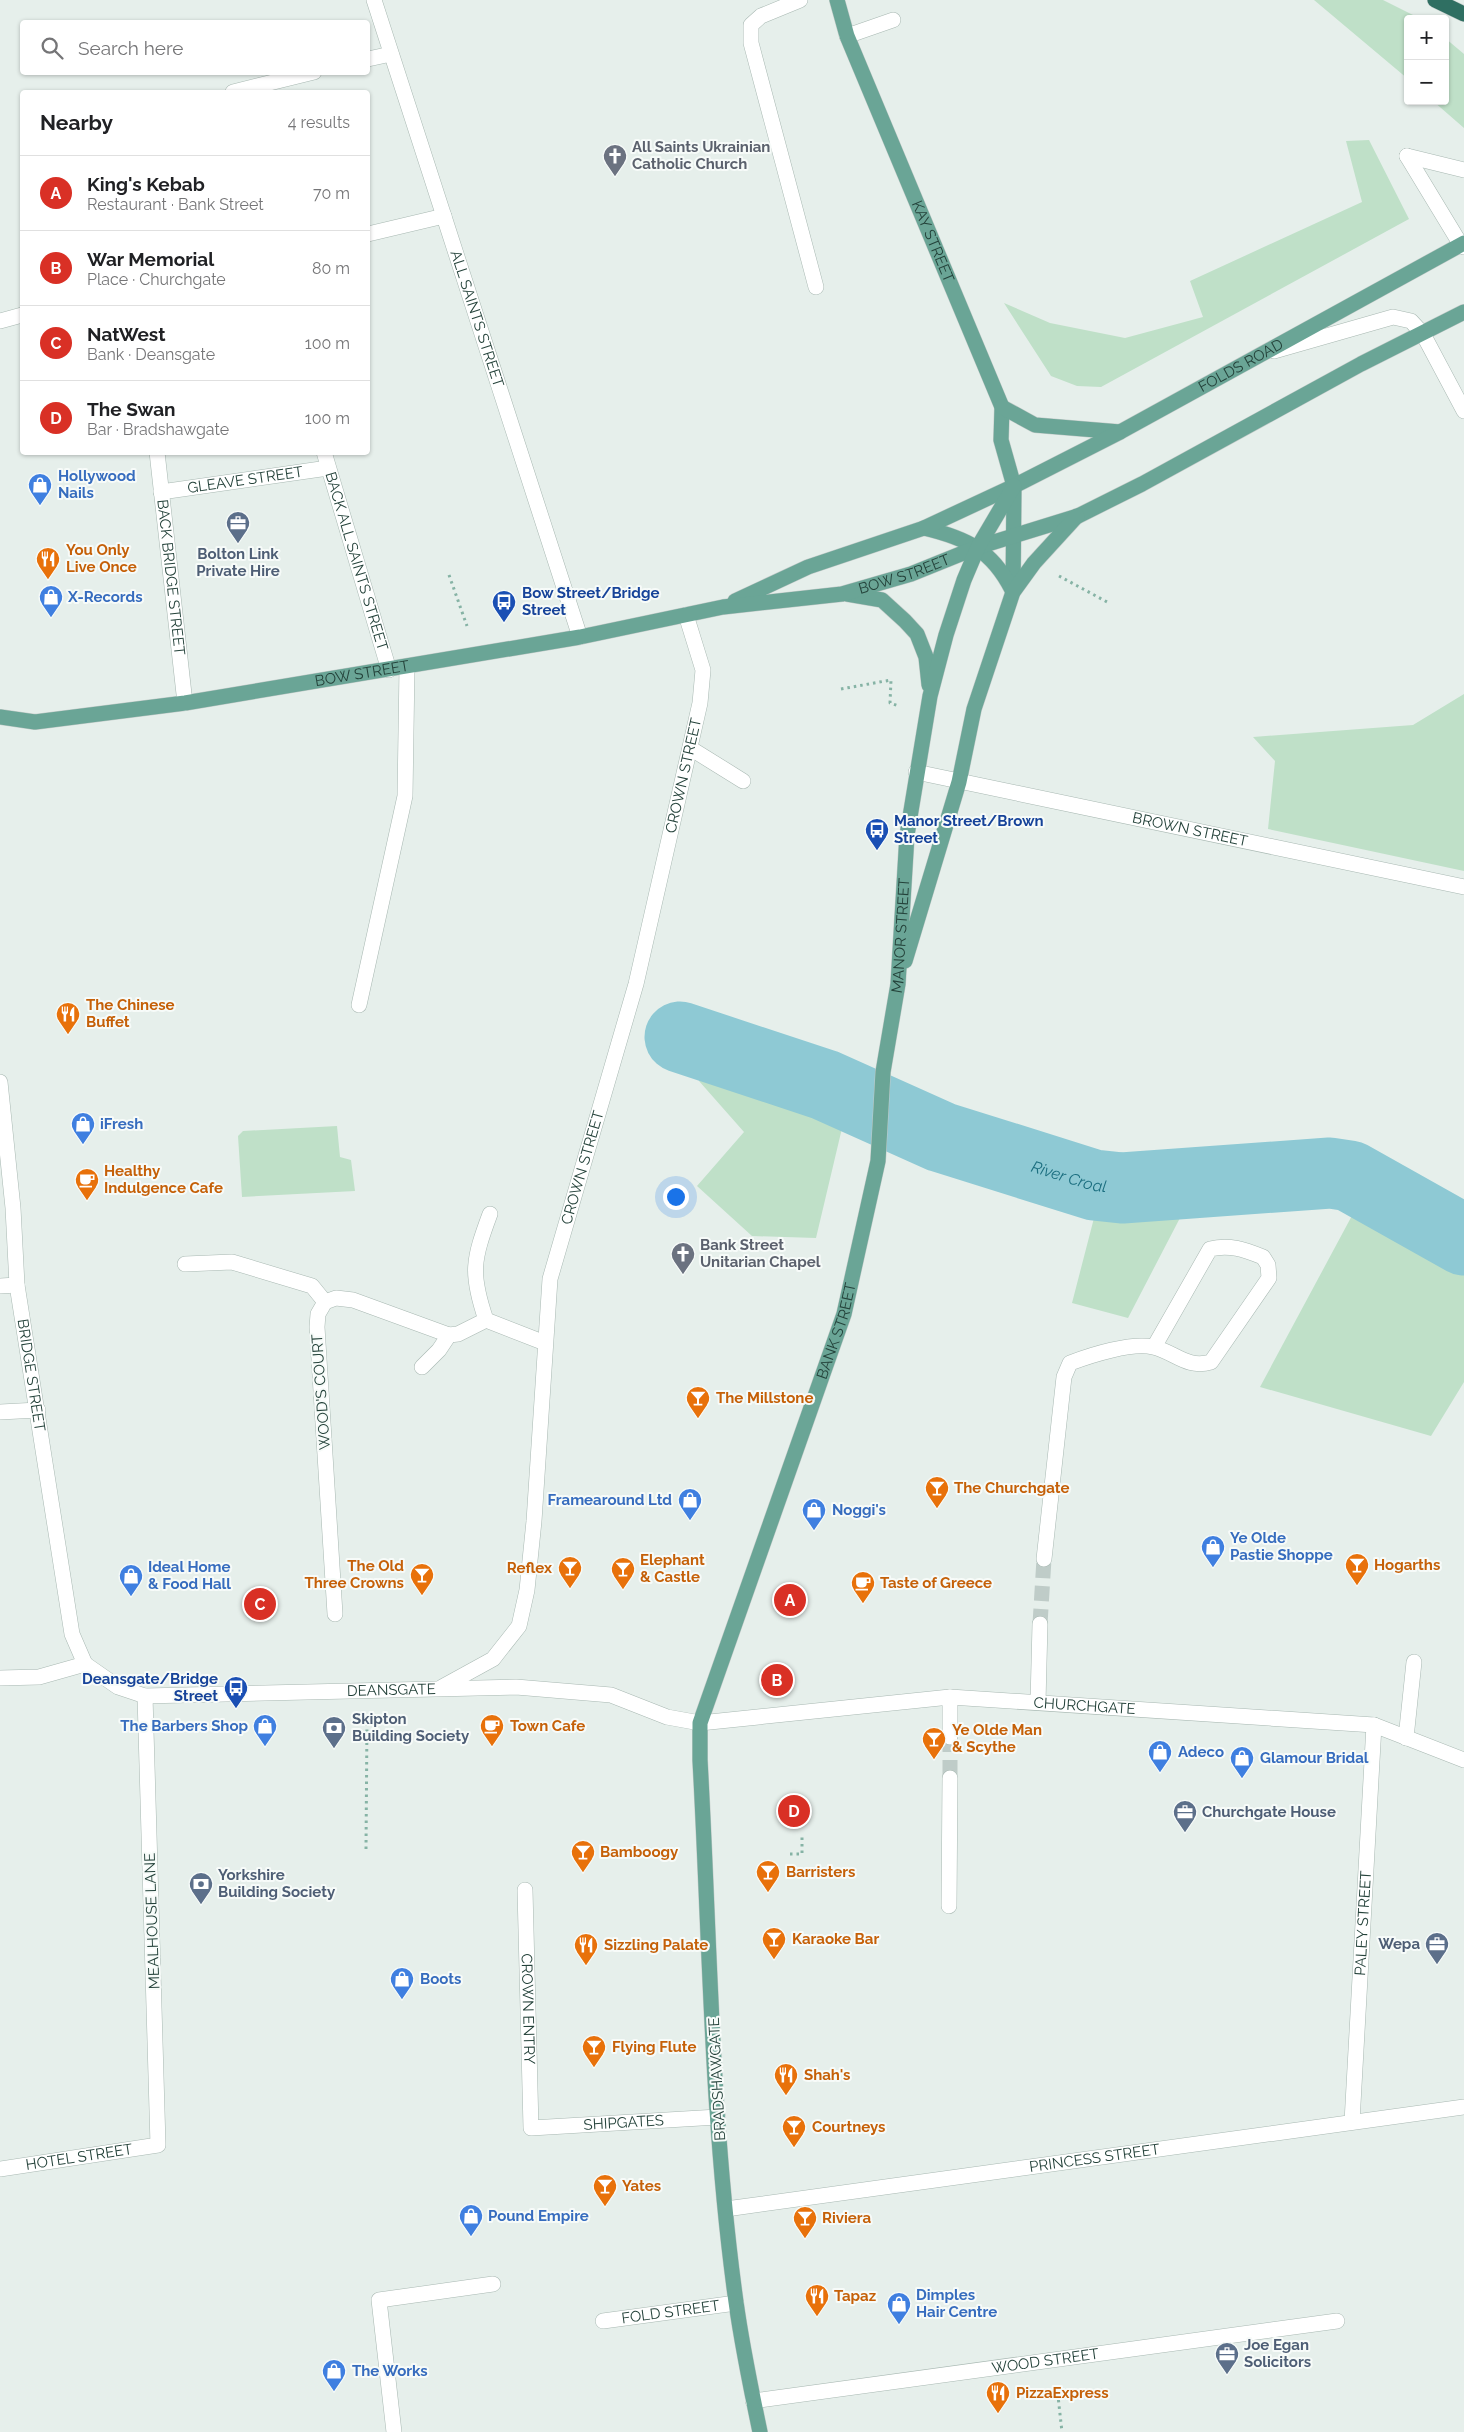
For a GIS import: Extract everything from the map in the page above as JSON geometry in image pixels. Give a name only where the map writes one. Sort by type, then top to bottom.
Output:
[{"type":"highway","points":[[1434,0],[1464,14]]},
{"type":"main road","name":"KAY STREET","points":[[837,0],[847,36],[1002,407],[1001,440],[1014,486]]},
{"type":"main road","name":"FOLDS ROAD","points":[[1014,486],[1120,432],[1258,355],[1463,245]]},
{"type":"main road","points":[[1078,516],[1142,484],[1361,364],[1464,312]]},
{"type":"main road","points":[[1002,407],[1035,425],[1120,432]]},
{"type":"main road","name":"BOW STREET","points":[[723,607],[808,567],[924,528],[1014,486]]},
{"type":"main road","name":"MANOR STREET","points":[[898,984],[959,782],[974,709],[1013,592],[1014,486]]},
{"type":"main road","name":"MANOR STREET","points":[[898,984],[903,870],[916,772],[930,696],[946,635],[978,547],[1014,486]]},
{"type":"main road","name":"BOW STREET","points":[[0,717],[35,722],[185,703],[580,638],[723,607],[842,594],[911,574],[1014,534],[1078,516]]},
{"type":"main road","name":"MANOR STREET","points":[[1013,592],[1034,563],[1078,516]]},
{"type":"main road","points":[[924,528],[946,533],[978,547],[1004,575],[1013,592]]},
{"type":"main road","points":[[842,594],[882,600],[899,614],[917,634],[926,657],[930,696]]},
{"type":"main road","name":"BANK STREET","points":[[700,1723],[844,1314],[878,1162],[883,1072],[898,984]]},
{"type":"main road","name":"BRADSHAWGATE","points":[[700,1723],[700,1760],[718,2117],[736,2303],[760,2432]]},
{"type":"street","name":"ALL SAINTS STREET","points":[[374,0],[580,638]]},
{"type":"street","points":[[800,0],[761,16],[751,25],[751,43],[816,286]]},
{"type":"street","points":[[847,36],[893,20]]},
{"type":"street","points":[[370,59],[392,54]]},
{"type":"street","points":[[241,90],[302,75]]},
{"type":"street","points":[[1463,245],[1408,156],[1464,170]]},
{"type":"street","points":[[370,234],[444,216]]},
{"type":"street","points":[[0,320],[20,315]]},
{"type":"street","points":[[1258,355],[1393,316],[1411,321],[1422,334],[1464,411]]},
{"type":"street","name":"BACK BRIDGE STREET","points":[[157,455],[185,703]]},
{"type":"street","name":"BACK ALL SAINTS STREET","points":[[325,455],[389,670]]},
{"type":"street","name":"GLEAVE STREET","points":[[161,492],[328,468]]},
{"type":"street","name":"CROWN STREET","points":[[438,1689],[493,1659],[520,1626],[527,1590],[534,1521],[550,1279],[636,984],[700,703],[702,670],[686,616]]},
{"type":"street","points":[[359,1005],[405,796],[407,667]]},
{"type":"street","points":[[690,748],[743,781]]},
{"type":"street","name":"BROWN STREET","points":[[916,772],[1464,888]]},
{"type":"street","name":"BRIDGE STREET","points":[[0,1082],[13,1208],[17,1285],[72,1634],[85,1664]]},
{"type":"street","points":[[486,1320],[474,1275],[477,1251],[490,1214]]},
{"type":"street","points":[[1044,1559],[1064,1376],[1070,1362],[1140,1345],[1154,1347],[1190,1363],[1199,1365],[1210,1362],[1269,1278],[1268,1265],[1263,1257],[1240,1248],[1221,1247],[1210,1249],[1154,1347]]},
{"type":"street","points":[[185,1264],[232,1262],[312,1286],[325,1302],[336,1298],[354,1300],[448,1335],[458,1334],[486,1320],[545,1343]]},
{"type":"street","points":[[0,1286],[17,1285]]},
{"type":"street","name":"WOOD'S COURT","points":[[325,1302],[318,1314],[317,1327],[335,1614]]},
{"type":"street","points":[[422,1367],[439,1350],[448,1335]]},
{"type":"street","points":[[0,1412],[38,1410]]},
{"type":"street","points":[[1038,1702],[1040,1624]]},
{"type":"street","points":[[1406,1738],[1414,1662]]},
{"type":"street","points":[[0,1678],[39,1677],[85,1664]]},
{"type":"street","name":"DEANSGATE","points":[[85,1664],[118,1687],[145,1696],[516,1687],[611,1695],[667,1718],[700,1723]]},
{"type":"street","name":"MEALHOUSE LANE","points":[[145,1696],[158,2145]]},
{"type":"street","points":[[950,1698],[950,1737]]},
{"type":"street","name":"CHURCHGATE","points":[[700,1723],[950,1698],[1038,1702],[1374,1725],[1464,1760]]},
{"type":"street","name":"PALEY STREET","points":[[1352,2122],[1374,1725]]},
{"type":"street","points":[[949,1906],[950,1778]]},
{"type":"street","name":"CROWN ENTRY","points":[[525,1890],[531,2128]]},
{"type":"street","name":"PRINCESS STREET","points":[[726,2209],[1464,2107]]},
{"type":"street","name":"SHIPGATES","points":[[531,2128],[718,2117]]},
{"type":"street","name":"HOTEL STREET","points":[[0,2169],[158,2145]]},
{"type":"street","points":[[394,2432],[379,2300],[493,2284]]},
{"type":"street","name":"FOLD STREET","points":[[603,2321],[736,2303]]},
{"type":"street","name":"WOOD STREET","points":[[753,2401],[1336,2321]]},
{"type":"path","points":[[1034,563],[1109,603]]},
{"type":"path","points":[[449,575],[476,655]]},
{"type":"path","points":[[841,689],[891,680],[890,703]]},
{"type":"path","points":[[366,1849],[367,1691]]},
{"type":"path","points":[[790,1854],[802,1854],[802,1837]]},
{"type":"path","points":[[1054,2359],[1062,2432]]},
{"type":"green space","points":[[1314,0],[1383,0],[1413,15],[1404,15],[1404,76]]},
{"type":"green space","points":[[1449,41],[1464,54],[1464,128],[1438,105],[1449,105]]},
{"type":"green space","points":[[1369,140],[1409,219],[1101,387],[1077,386],[1051,376],[1004,303],[1050,323],[1125,338],[1203,317],[1190,281],[1362,202],[1346,141]]},
{"type":"green space","points":[[1464,694],[1464,871],[1268,829],[1275,761],[1253,737],[1413,725]]},
{"type":"green space","points":[[708,1034],[815,1064],[843,1124],[816,1238],[752,1236],[697,1186],[744,1132],[699,1081]]},
{"type":"green space","points":[[337,1126],[340,1157],[351,1160],[355,1191],[242,1197],[238,1136],[243,1131]]},
{"type":"green space","points":[[1349,1152],[1464,1221],[1464,1382],[1431,1436],[1260,1387],[1355,1210],[1341,1198],[1181,1216],[1128,1318],[1072,1303],[1108,1164],[1131,1173]]},
{"type":"waterway","name":"River Croal","points":[[680,1037],[825,1085],[941,1137],[1094,1185],[1122,1188],[1330,1173],[1350,1176],[1464,1240]]},
{"type":"tunnel","points":[[1040,1624],[1044,1559]]},
{"type":"tunnel","points":[[950,1737],[950,1778]]},
{"type":"place","name":"All Saints Ukrainian Catholic Church","points":[[615,177]]},
{"type":"place","name":"Hollywood Nails","points":[[40,506]]},
{"type":"place","name":"Bolton Link Private Hire","points":[[238,544]]},
{"type":"place","name":"You Only Live Once","points":[[48,580]]},
{"type":"place","name":"X-Records","points":[[51,618]]},
{"type":"place","name":"Bow Street/Bridge Street","points":[[504,623]]},
{"type":"place","name":"Manor Street/Brown Street","points":[[877,851]]},
{"type":"place","name":"The Chinese Buffet","points":[[68,1035]]},
{"type":"place","name":"iFresh","points":[[83,1145]]},
{"type":"place","name":"Healthy Indulgence Cafe","points":[[87,1201]]},
{"type":"place","name":"Bank Street Unitarian Chapel","points":[[683,1275]]},
{"type":"place","name":"The Millstone","points":[[698,1419]]},
{"type":"place","name":"The Churchgate","points":[[937,1509]]},
{"type":"place","name":"Framearound Ltd","points":[[690,1521]]},
{"type":"place","name":"Noggi's","points":[[814,1531]]},
{"type":"place","name":"Ye Olde Pastie Shoppe","points":[[1213,1568]]},
{"type":"place","name":"Hogarths","points":[[1357,1586]]},
{"type":"place","name":"Reflex","points":[[570,1589]]},
{"type":"place","name":"Elephant & Castle","points":[[623,1590]]},
{"type":"place","name":"The Old Three Crowns","points":[[422,1596]]},
{"type":"place","name":"Ideal Home & Food Hall","points":[[131,1597]]},
{"type":"place","name":"King's Kebab","points":[[790,1600]]},
{"type":"place","name":"NatWest","points":[[260,1604]]},
{"type":"place","name":"Taste of Greece","points":[[863,1604]]},
{"type":"place","name":"War Memorial","points":[[777,1680]]},
{"type":"place","name":"Deansgate/Bridge Street","points":[[236,1709]]},
{"type":"place","name":"The Barbers Shop","points":[[265,1747]]},
{"type":"place","name":"Town Cafe","points":[[492,1747]]},
{"type":"place","name":"Skipton Building Society","points":[[334,1749]]},
{"type":"place","name":"Ye Olde Man & Scythe","points":[[934,1760]]},
{"type":"place","name":"Adeco","points":[[1160,1773]]},
{"type":"place","name":"Glamour Bridal","points":[[1242,1779]]},
{"type":"place","name":"The Swan","points":[[794,1811]]},
{"type":"place","name":"Churchgate House","points":[[1185,1833]]},
{"type":"place","name":"Bamboogy","points":[[583,1873]]},
{"type":"place","name":"Barristers","points":[[768,1893]]},
{"type":"place","name":"Yorkshire Building Society","points":[[201,1905]]},
{"type":"place","name":"Karaoke Bar","points":[[774,1960]]},
{"type":"place","name":"Wepa","points":[[1437,1965]]},
{"type":"place","name":"Sizzling Palate","points":[[586,1966]]},
{"type":"place","name":"Boots","points":[[402,2000]]},
{"type":"place","name":"Flying Flute","points":[[594,2068]]},
{"type":"place","name":"Shah's","points":[[786,2096]]},
{"type":"place","name":"Courtneys","points":[[794,2148]]},
{"type":"place","name":"Yates","points":[[605,2207]]},
{"type":"place","name":"Pound Empire","points":[[471,2237]]},
{"type":"place","name":"Riviera","points":[[805,2239]]},
{"type":"place","name":"Tapaz","points":[[817,2317]]},
{"type":"place","name":"Dimples Hair Centre","points":[[899,2325]]},
{"type":"place","name":"Joe Egan Solicitors","points":[[1227,2375]]},
{"type":"place","name":"The Works","points":[[334,2392]]},
{"type":"place","name":"PizzaExpress","points":[[998,2414]]}]
